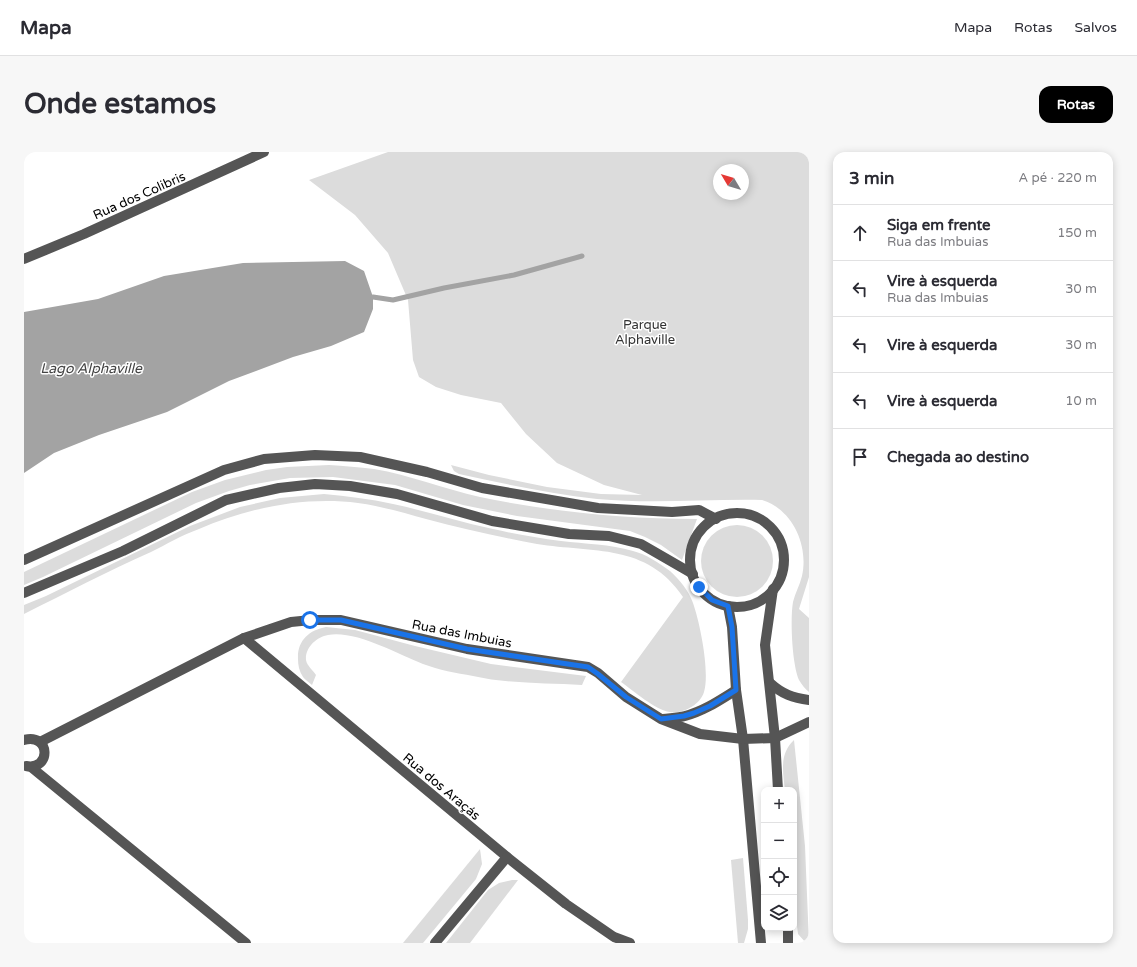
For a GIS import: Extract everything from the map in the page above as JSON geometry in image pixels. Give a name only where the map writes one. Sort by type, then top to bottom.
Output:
[{"type":"street","name":"Rua dos Colibris","points":[[24,259],[84,234],[264,152]]},
{"type":"street","points":[[24,560],[224,470],[264,459],[315,455],[360,457],[428,472],[482,488],[598,508],[672,512],[699,510],[716,519]]},
{"type":"street","points":[[24,593],[122,551],[226,500],[279,488],[315,484],[350,486],[397,494],[492,521],[569,534],[610,536],[641,544],[693,574]]},
{"type":"street","points":[[729,514],[744,514],[758,518],[770,527],[779,539],[784,558],[782,573],[773,589],[761,600],[752,604],[737,607],[728,606],[714,600],[699,587],[693,574],[691,558],[694,542],[704,528],[716,519],[729,514]]},
{"type":"street","points":[[773,589],[765,645],[775,738],[778,787]]},
{"type":"street","points":[[728,606],[732,627],[736,690],[743,739],[761,943]]},
{"type":"street","name":"Rua das Imbuias","points":[[40,742],[244,638],[291,622],[310,620],[341,620],[467,649],[588,667],[626,697],[661,719],[700,734],[743,739],[775,738]]},
{"type":"street","name":"Rua dos Araçás","points":[[244,638],[507,857],[566,904],[614,937],[630,943]]},
{"type":"street","points":[[770,683],[778,691],[809,700]]},
{"type":"street","points":[[661,719],[694,713],[710,706],[736,690]]},
{"type":"street","points":[[775,738],[809,722]]},
{"type":"street","points":[[24,740],[30,739],[40,742],[45,752],[41,763],[36,766],[27,766]]},
{"type":"street","points":[[27,766],[246,943]]},
{"type":"street","points":[[435,943],[507,857]]},
{"type":"street","points":[[788,931],[788,943]]},
{"type":"green space","name":"Parque Alphaville","points":[[388,152],[809,152],[809,577],[799,609],[809,618],[809,692],[800,682],[797,673],[793,653],[792,630],[793,602],[802,576],[804,564],[803,552],[796,530],[782,511],[762,500],[638,501],[580,497],[511,485],[459,474],[454,471],[451,465],[489,475],[547,487],[601,494],[642,495],[604,485],[557,463],[526,434],[501,403],[461,395],[436,387],[419,377],[413,360],[408,300],[388,253],[355,215],[309,180]]},
{"type":"green space","points":[[329,465],[368,468],[414,478],[480,497],[561,511],[642,518],[697,519],[682,560],[661,545],[630,531],[517,516],[463,505],[395,485],[333,477],[290,478],[250,485],[196,503],[24,585],[24,572],[192,492],[225,480],[266,470],[287,467]]},
{"type":"green space","points":[[324,494],[384,502],[510,533],[615,547],[638,552],[648,557],[670,571],[680,581],[693,603],[699,623],[705,660],[706,683],[702,697],[695,705],[680,712],[664,711],[651,704],[621,682],[683,597],[669,580],[653,567],[636,559],[618,554],[598,550],[537,544],[482,533],[384,508],[358,503],[317,501],[277,506],[237,515],[187,534],[24,614],[24,605],[46,596],[190,526],[240,507],[280,498]]},
{"type":"green space","points":[[737,525],[757,531],[767,541],[773,561],[767,581],[757,591],[737,597],[717,591],[707,581],[701,561],[707,541],[717,531]]},
{"type":"green space","points":[[326,627],[355,630],[491,664],[586,676],[582,685],[513,682],[486,679],[435,668],[364,639],[339,634],[324,636],[316,640],[307,651],[306,660],[316,675],[312,685],[302,675],[299,666],[298,653],[305,637],[320,628]]},
{"type":"green space","points":[[794,740],[805,846],[809,943],[806,943],[798,934],[797,926],[797,787],[785,787],[783,777],[784,757],[789,745]]},
{"type":"green space","points":[[480,849],[482,864],[476,879],[423,943],[403,943]]},
{"type":"green space","points":[[743,858],[748,929],[744,943],[738,943],[731,860]]},
{"type":"green space","points":[[518,880],[470,943],[446,943],[488,890],[499,883]]},
{"type":"water","name":"Lago Alphaville","points":[[345,261],[364,271],[373,297],[373,309],[364,332],[331,346],[293,357],[229,381],[167,412],[99,435],[54,453],[24,473],[24,312],[98,299],[164,276],[243,263]]},
{"type":"waterway","points":[[373,297],[393,300],[444,288],[514,275],[582,256]]},
{"type":"route","points":[[310,620],[341,620],[467,649],[588,667],[626,697],[661,719],[694,713],[710,706],[736,690],[732,646],[732,627],[728,606],[712,600],[699,587]]}]
